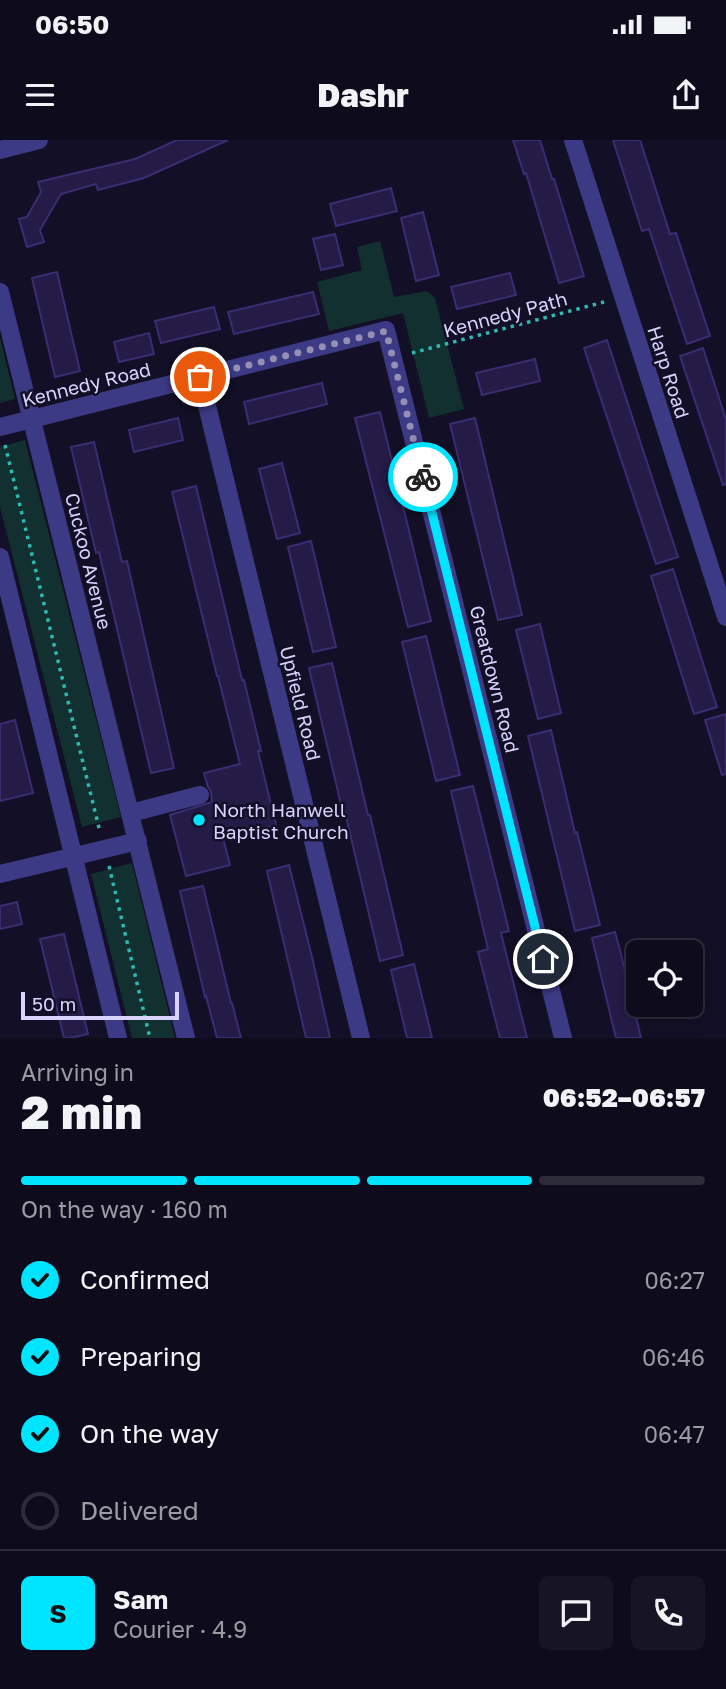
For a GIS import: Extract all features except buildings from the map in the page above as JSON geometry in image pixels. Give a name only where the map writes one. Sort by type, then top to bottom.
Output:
[{"type":"street","points":[[0,150],[39,140]]},
{"type":"street","name":"Harp Road","points":[[572,140],[726,617]]},
{"type":"street","name":"Cuckoo Avenue","points":[[0,292],[186,1038]]},
{"type":"street","name":"Kennedy Road","points":[[2,434],[32,419],[386,331]]},
{"type":"street","name":"Greatdown Road","points":[[386,331],[563,1038]]},
{"type":"street","name":"Upfield Road","points":[[200,377],[361,1038]]},
{"type":"street","points":[[0,557],[118,1038]]},
{"type":"street","points":[[131,813],[200,795]]},
{"type":"street","points":[[0,874],[138,841]]},
{"type":"path","name":"Kennedy Path","points":[[393,358],[623,297]]},
{"type":"path","points":[[2,434],[100,832]]},
{"type":"path","points":[[108,861],[149,1038]]},
{"type":"green space","points":[[380,241],[394,297],[427,291],[435,298],[464,409],[429,418],[403,313],[329,331],[317,282],[362,270],[357,247]]},
{"type":"green space","points":[[0,337],[15,399],[0,403]]},
{"type":"green space","points":[[25,440],[121,817],[82,827],[0,507],[0,447]]},
{"type":"green space","points":[[132,863],[175,1038],[132,1038],[91,874]]},
{"type":"way so far","points":[[200,377],[386,331],[423,477]]},
{"type":"place","name":"North Hanwell Baptist Church","points":[[199,820]]},
{"type":"route","points":[[423,477],[543,959]]}]
